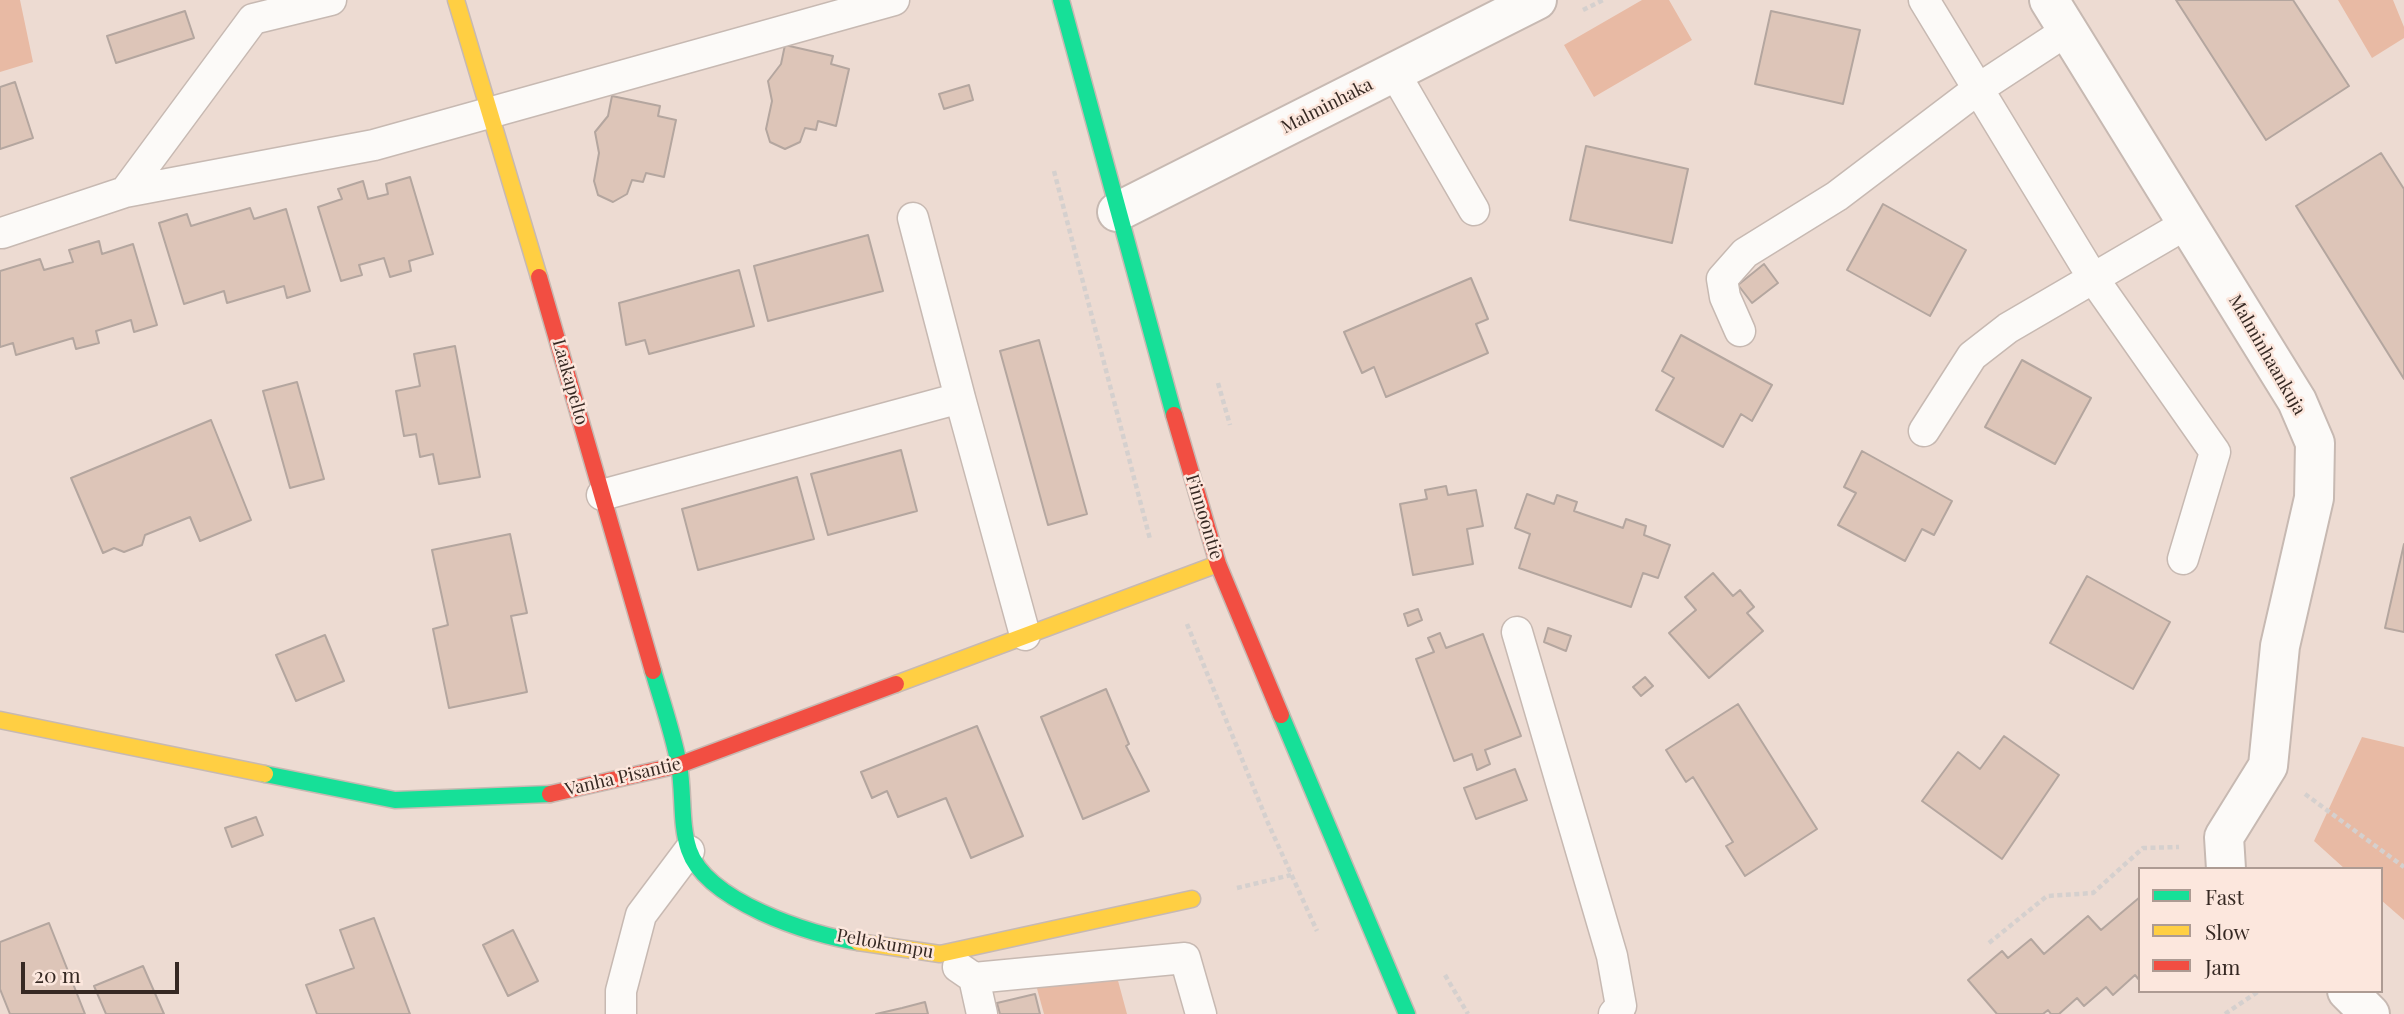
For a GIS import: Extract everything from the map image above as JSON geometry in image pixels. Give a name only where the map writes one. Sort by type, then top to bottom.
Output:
[{"type":"street","name":"Laakapelto","points":[[456,0],[679,765]]},
{"type":"street","name":"Finnoontie","points":[[1060,0],[1116,212],[1218,564],[1407,1014]]},
{"type":"street","name":"Malminhaka","points":[[1116,212],[1537,0]]},
{"type":"street","name":"Malminhaankuja","points":[[2058,15],[2297,401],[2315,443],[2314,498],[2280,646],[2268,766],[2224,837],[2226,867]]},
{"type":"street","name":"Vanha Pisantie","points":[[0,720],[395,800],[544,795],[679,765],[1218,564]]},
{"type":"street","name":"Peltokumpu","points":[[679,765],[689,851],[706,879],[738,902],[762,914],[852,941],[940,954],[1192,899]]},
{"type":"street","points":[[2349,993],[2370,1014]]},
{"type":"lane","points":[[125,192],[253,19],[331,0]]},
{"type":"lane","points":[[2,233],[125,192],[374,145],[894,0]]},
{"type":"lane","points":[[1924,0],[2093,278],[2215,452],[2183,559]]},
{"type":"lane","points":[[1740,331],[1725,298],[1722,279],[1745,253],[1837,196],[1978,89],[2058,15]]},
{"type":"lane","points":[[1394,72],[1474,210]]},
{"type":"lane","points":[[913,218],[1025,635]]},
{"type":"lane","points":[[1924,431],[1972,356],[2008,328],[2188,223]]},
{"type":"lane","points":[[602,495],[960,398]]},
{"type":"lane","points":[[1517,632],[1612,956],[1621,1006],[1614,1014]]},
{"type":"lane","points":[[621,1014],[621,991],[640,915],[689,851]]},
{"type":"lane","points":[[940,954],[974,978],[1185,958],[1201,1014]]},
{"type":"lane","points":[[974,978],[982,1014]]},
{"type":"path","points":[[1579,12],[1603,0]]},
{"type":"path","points":[[1217,381],[1232,431]]},
{"type":"path","points":[[1138,544],[1150,539]]},
{"type":"path","points":[[2268,766],[2404,867]]},
{"type":"path","points":[[1989,943],[2047,896],[2093,893],[2143,848]]},
{"type":"path","points":[[1192,899],[1291,874]]},
{"type":"path","points":[[1443,972],[1468,1014]]},
{"type":"path","points":[[2225,1014],[2256,993]]},
{"type":"shaded area","points":[[0,0],[20,0],[33,62],[0,72]]},
{"type":"shaded area","points":[[1642,0],[1669,0],[1692,40],[1594,97],[1564,45]]},
{"type":"shaded area","points":[[2338,0],[2393,0],[2404,27],[2404,38],[2372,58]]},
{"type":"shaded area","points":[[2362,737],[2404,747],[2404,920],[2383,902],[2383,867],[2343,867],[2314,841]]},
{"type":"shaded area","points":[[1117,977],[1127,1014],[1044,1014],[1036,985]]},
{"type":"building","points":[[2176,0],[2293,0],[2349,86],[2266,140]]},
{"type":"building","points":[[185,11],[194,38],[116,63],[107,36]]},
{"type":"building","points":[[1771,11],[1860,30],[1843,104],[1755,84]]},
{"type":"building","points":[[785,45],[833,56],[831,64],[849,69],[836,126],[818,121],[816,130],[805,128],[800,142],[785,149],[770,142],[766,129],[772,101],[768,81],[781,64]]},
{"type":"building","points":[[15,82],[33,138],[0,149],[0,87]]},
{"type":"building","points":[[969,85],[973,100],[944,109],[939,94]]},
{"type":"building","points":[[612,96],[660,106],[658,116],[676,120],[664,177],[646,173],[643,182],[632,180],[627,194],[613,202],[598,195],[594,181],[599,153],[595,132],[608,116]]},
{"type":"building","points":[[1586,146],[1688,169],[1672,243],[1570,220]]},
{"type":"building","points":[[2381,153],[2404,189],[2404,379],[2296,206]]},
{"type":"building","points":[[410,177],[433,254],[409,261],[411,271],[390,277],[384,258],[359,265],[362,275],[341,281],[318,207],[342,199],[338,189],[363,181],[368,199],[388,194],[386,184]]},
{"type":"building","points":[[1883,204],[1966,250],[1930,316],[1847,270]]},
{"type":"building","points":[[250,208],[254,219],[286,209],[310,291],[287,298],[284,286],[227,303],[224,291],[184,304],[159,223],[187,214],[191,226]]},
{"type":"building","points":[[868,235],[883,291],[768,321],[754,266]]},
{"type":"building","points":[[99,241],[102,254],[133,244],[157,325],[134,332],[131,320],[96,331],[99,343],[76,349],[73,338],[16,355],[13,343],[0,347],[0,271],[40,259],[44,270],[73,262],[69,250]]},
{"type":"building","points":[[1764,264],[1778,283],[1752,303],[1738,285]]},
{"type":"building","points":[[739,270],[754,326],[649,354],[645,340],[626,345],[619,303]]},
{"type":"building","points":[[1471,278],[1488,319],[1476,324],[1488,353],[1386,397],[1374,367],[1362,373],[1344,332]]},
{"type":"building","points":[[1681,335],[1772,385],[1752,421],[1741,414],[1723,447],[1656,410],[1674,378],[1662,371]]},
{"type":"building","points":[[1039,340],[1087,514],[1048,525],[1000,351]]},
{"type":"building","points":[[455,346],[480,477],[439,484],[433,454],[420,457],[416,434],[404,436],[396,391],[420,386],[414,354]]},
{"type":"building","points":[[2022,360],[2091,398],[2055,464],[1985,427]]},
{"type":"building","points":[[297,382],[324,479],[290,488],[263,391]]},
{"type":"building","points":[[211,420],[251,520],[200,541],[190,517],[145,535],[142,545],[124,552],[114,548],[103,553],[71,478]]},
{"type":"building","points":[[901,450],[917,511],[828,535],[811,474]]},
{"type":"building","points":[[1862,451],[1952,501],[1934,535],[1922,529],[1905,561],[1838,525],[1856,493],[1844,487]]},
{"type":"building","points":[[797,477],[814,539],[698,570],[682,509]]},
{"type":"building","points":[[1446,486],[1448,495],[1476,490],[1483,526],[1467,529],[1473,564],[1413,575],[1400,504],[1427,499],[1425,490]]},
{"type":"building","points":[[1527,494],[1554,504],[1557,495],[1577,502],[1574,511],[1623,528],[1626,519],[1646,526],[1644,535],[1670,545],[1658,578],[1643,573],[1631,607],[1519,568],[1530,534],[1515,528]]},
{"type":"building","points":[[510,534],[527,613],[511,616],[527,692],[449,708],[433,629],[448,625],[432,550]]},
{"type":"building","points":[[2404,544],[2404,632],[2385,628]]},
{"type":"building","points":[[1713,573],[1733,596],[1740,590],[1754,607],[1747,613],[1763,631],[1709,678],[1669,633],[1696,610],[1685,597]]},
{"type":"building","points":[[2087,576],[2170,622],[2133,689],[2050,643]]},
{"type":"building","points":[[1418,609],[1422,620],[1408,626],[1404,614]]},
{"type":"building","points":[[1548,628],[1571,636],[1566,651],[1544,642]]},
{"type":"building","points":[[1440,633],[1446,648],[1483,634],[1521,736],[1485,750],[1490,764],[1477,770],[1472,754],[1454,761],[1416,659],[1434,652],[1428,638]]},
{"type":"building","points":[[325,635],[344,681],[296,701],[276,655]]},
{"type":"building","points":[[1645,677],[1653,686],[1641,696],[1633,687]]},
{"type":"building","points":[[1106,689],[1129,744],[1126,746],[1149,791],[1083,819],[1041,717]]},
{"type":"building","points":[[1738,704],[1817,829],[1745,876],[1726,846],[1733,842],[1693,777],[1686,782],[1666,750]]},
{"type":"building","points":[[977,726],[1023,836],[971,858],[946,798],[898,817],[887,791],[872,798],[861,772]]},
{"type":"building","points":[[2004,736],[2059,775],[2002,859],[1922,801],[1958,752],[1980,769]]},
{"type":"building","points":[[1515,769],[1527,800],[1476,819],[1464,788]]},
{"type":"building","points":[[256,817],[263,835],[232,847],[225,828]]},
{"type":"building","points":[[2138,899],[2138,979],[2135,975],[2113,995],[2106,987],[2084,1006],[2077,998],[2059,1014],[2051,1014],[2048,1010],[2043,1014],[1997,1014],[1968,980],[2002,951],[2008,958],[2031,939],[2044,954],[2088,916],[2101,930]]},
{"type":"building","points":[[374,918],[410,1014],[317,1014],[306,985],[354,968],[340,930]]},
{"type":"building","points":[[49,923],[85,1014],[10,1014],[0,989],[0,942]]},
{"type":"building","points":[[513,930],[538,981],[508,996],[483,945]]},
{"type":"building","points":[[143,966],[164,1014],[106,1014],[94,986]]},
{"type":"building","points":[[1035,994],[1040,1014],[1000,1014],[997,1003]]},
{"type":"building","points":[[925,1002],[928,1014],[876,1014],[902,1008]]},
{"type":"traffic: fast","points":[[1061,0],[1174,415]]},
{"type":"traffic: fast","points":[[653,671],[679,765],[686,840],[699,868],[716,885],[762,913],[814,932],[858,942]]},
{"type":"traffic: fast","points":[[1281,715],[1407,1014]]},
{"type":"traffic: fast","points":[[265,774],[395,800],[550,794]]},
{"type":"traffic: slow","points":[[456,0],[539,277]]},
{"type":"traffic: slow","points":[[896,684],[1218,564]]},
{"type":"traffic: slow","points":[[0,720],[265,774]]},
{"type":"traffic: slow","points":[[858,942],[940,954],[1192,899]]},
{"type":"traffic: jam","points":[[539,277],[653,671]]},
{"type":"traffic: jam","points":[[1174,415],[1218,564],[1281,715]]},
{"type":"traffic: jam","points":[[550,794],[679,765],[896,684]]}]
